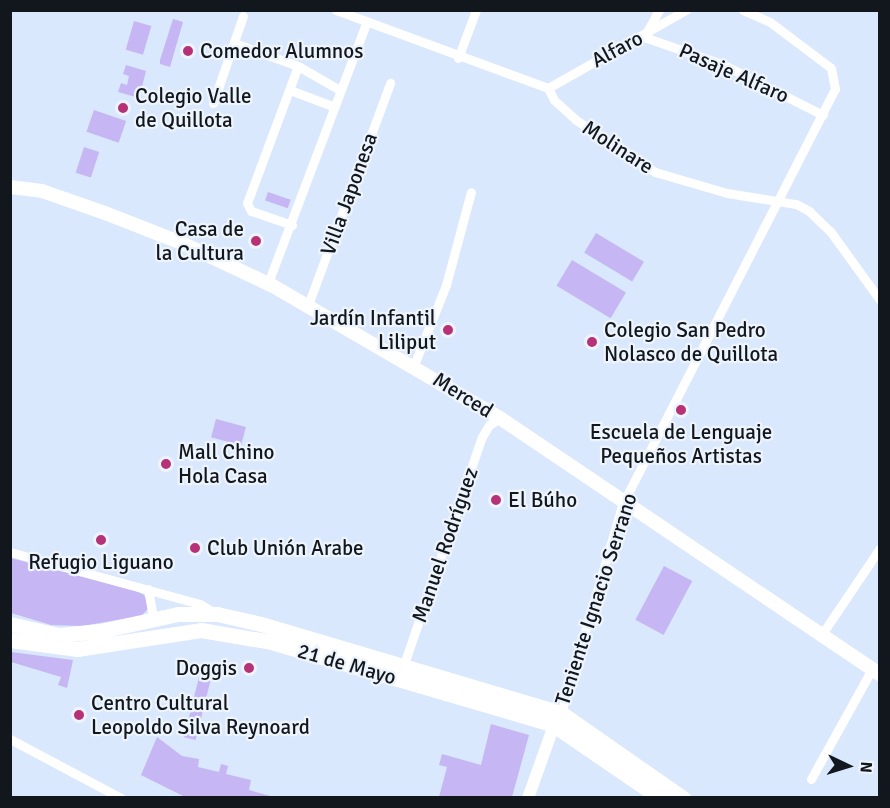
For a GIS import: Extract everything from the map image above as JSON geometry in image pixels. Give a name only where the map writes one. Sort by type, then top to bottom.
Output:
[{"type":"main road","name":"Merced","points":[[10,187],[42,191],[79,203],[184,244],[268,283],[308,305],[414,365],[500,418],[623,503],[876,671]]},
{"type":"main road","name":"21 de Mayo","points":[[10,624],[45,634],[73,634],[153,618],[217,614],[556,719],[683,798]]},
{"type":"main road","name":"21 de Mayo","points":[[10,640],[77,649],[179,631],[225,632],[401,671]]},
{"type":"main road","name":"21 de Mayo","points":[[556,719],[660,798]]},
{"type":"street","points":[[336,10],[459,58],[548,88]]},
{"type":"street","points":[[459,58],[476,10]]},
{"type":"street","points":[[644,37],[659,10]]},
{"type":"street","name":"Alfaro","points":[[548,88],[644,37],[686,10]]},
{"type":"street","name":"Teniente Ignacio Serrano","points":[[528,798],[556,719],[623,503],[776,202],[823,115],[835,83],[831,68],[770,22],[742,10]]},
{"type":"street","points":[[213,103],[243,16]]},
{"type":"street","points":[[268,283],[292,225],[338,89],[366,23]]},
{"type":"street","name":"Pasaje Alfaro","points":[[644,37],[722,64],[823,115]]},
{"type":"street","points":[[234,43],[298,66],[338,89]]},
{"type":"street","points":[[292,225],[251,211],[247,203],[298,66]]},
{"type":"street","name":"Villa Japonesa","points":[[308,305],[390,83]]},
{"type":"street","name":"Molinare","points":[[548,88],[554,100],[576,120],[655,172],[727,193],[796,204],[821,221],[879,300]]},
{"type":"street","points":[[290,90],[332,106]]},
{"type":"street","points":[[414,365],[446,285],[471,192]]},
{"type":"street","name":"Manuel Rodríguez","points":[[401,671],[482,437],[489,425],[500,418]]},
{"type":"street","points":[[822,634],[879,548]]},
{"type":"street","name":"21 de Mayo","points":[[10,552],[200,604],[217,614]]},
{"type":"street","points":[[148,589],[153,618]]},
{"type":"street","points":[[811,779],[876,671]]},
{"type":"street","points":[[10,739],[121,798]]},
{"type":"shaded area","points":[[173,19],[183,22],[170,67],[160,64],[160,60]]},
{"type":"shaded area","points":[[134,21],[151,26],[143,55],[126,50]]},
{"type":"shaded area","points":[[126,65],[146,71],[139,98],[118,92],[121,83],[127,85],[129,76],[123,74]]},
{"type":"shaded area","points":[[94,110],[126,121],[119,143],[87,132]]},
{"type":"shaded area","points":[[84,147],[99,152],[91,178],[76,173]]},
{"type":"shaded area","points":[[268,192],[291,200],[288,208],[265,201]]},
{"type":"shaded area","points":[[596,233],[644,262],[632,282],[584,253]]},
{"type":"shaded area","points":[[572,260],[626,292],[611,318],[557,286]]},
{"type":"shaded area","points":[[216,419],[246,427],[241,445],[211,437]]},
{"type":"shaded area","points":[[11,558],[136,591],[144,595],[150,607],[141,616],[82,626],[51,625],[11,613]]},
{"type":"shaded area","points":[[664,566],[692,581],[664,635],[635,620]]},
{"type":"shaded area","points":[[11,652],[73,660],[67,688],[58,685],[61,677],[11,662]]},
{"type":"shaded area","points":[[199,677],[211,680],[196,740],[184,737]]},
{"type":"shaded area","points":[[491,724],[529,735],[512,797],[439,797],[447,767],[439,765],[442,754],[481,765]]},
{"type":"shaded area","points":[[157,737],[182,756],[199,759],[198,767],[219,772],[221,764],[228,766],[226,774],[251,780],[249,790],[274,797],[185,797],[141,775]]},
{"type":"place","name":"Comedor Alumnos","points":[[188,51]]},
{"type":"place","name":"Colegio Valle de Quillota","points":[[123,108]]},
{"type":"place","name":"Casa de la Cultura","points":[[256,241]]},
{"type":"place","name":"Jardín Infantil Liliput","points":[[448,330]]},
{"type":"place","name":"Colegio San Pedro Nolasco de Quillota","points":[[592,342]]},
{"type":"place","name":"Escuela de Lenguaje Pequeños Artistas","points":[[681,410]]},
{"type":"place","name":"Mall Chino Hola Casa","points":[[166,464]]},
{"type":"place","name":"El Búho","points":[[496,500]]},
{"type":"place","name":"Refugio Liguano","points":[[101,540]]},
{"type":"place","name":"Club Unión Arabe","points":[[195,548]]},
{"type":"place","name":"Doggis","points":[[249,668]]},
{"type":"place","name":"Centro Cultural Leopoldo Silva Reynoard","points":[[79,715]]}]
